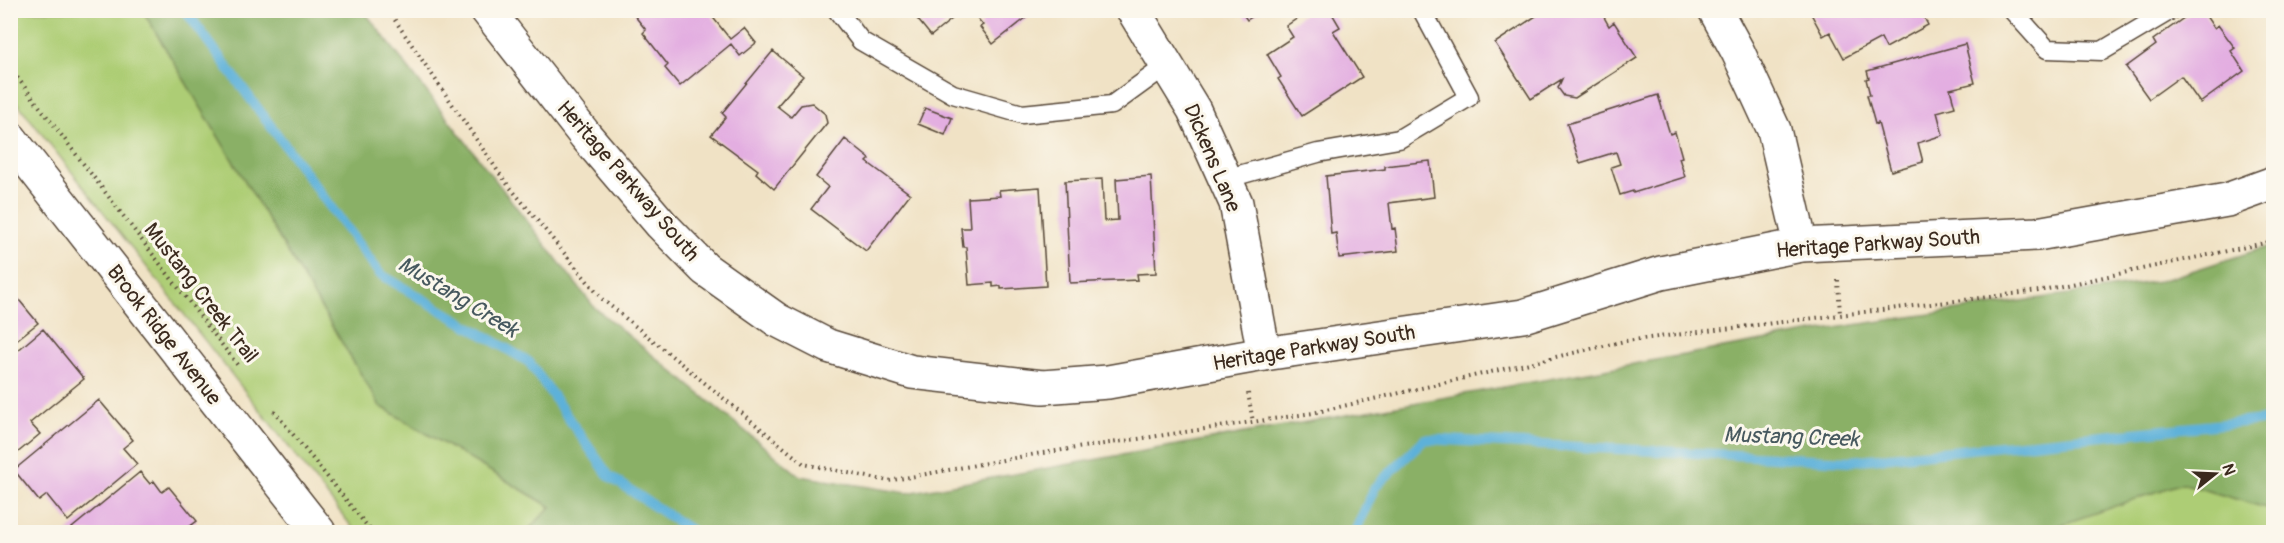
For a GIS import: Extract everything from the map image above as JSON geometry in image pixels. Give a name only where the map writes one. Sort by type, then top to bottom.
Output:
[{"type":"street","name":"Heritage Parkway South","points":[[487,10],[585,135],[661,224],[705,269],[777,320],[828,346],[912,372],[1043,387],[1108,382],[1264,354],[1523,316],[1661,273],[1801,245],[2037,234],[2227,200],[2274,183]]},
{"type":"street","name":"Dickens Lane","points":[[1133,10],[1194,110],[1236,203],[1264,354]]},
{"type":"street","points":[[1715,10],[1738,52],[1774,130],[1801,245]]},
{"type":"street","name":"Brook Ridge Avenue","points":[[10,138],[319,532]]},
{"type":"lane","points":[[837,10],[861,41],[953,94],[1022,114],[1112,105],[1167,65]]},
{"type":"lane","points":[[1225,179],[1318,153],[1399,139],[1469,98],[1422,10]]},
{"type":"lane","points":[[2012,10],[2047,48],[2102,51],[2171,10]]},
{"type":"path","name":"Mustang Creek Trail","points":[[10,68],[240,368]]},
{"type":"path","points":[[268,405],[372,532]]},
{"type":"green space","points":[[11,11],[143,11],[380,406],[551,507],[526,532],[356,532],[11,95]]},
{"type":"green space","points":[[143,11],[364,11],[594,307],[800,476],[907,493],[1847,326],[2160,281],[2273,245],[2273,510],[2182,483],[2040,532],[526,532],[551,507],[380,406]]},
{"type":"green space","points":[[2182,483],[2273,510],[2273,532],[2036,532]]},
{"type":"building","points":[[640,10],[707,10],[730,39],[744,28],[756,43],[740,56],[731,44],[680,86],[665,68],[668,65],[643,33],[646,30],[634,15]]},
{"type":"building","points":[[910,10],[963,10],[931,36]]},
{"type":"building","points":[[971,10],[1036,10],[993,44],[980,27],[983,25]]},
{"type":"building","points":[[1240,10],[1262,10],[1247,20]]},
{"type":"building","points":[[1310,10],[1330,10],[1340,27],[1333,31],[1362,77],[1302,116],[1278,79],[1281,77],[1267,54],[1293,37],[1286,26]]},
{"type":"building","points":[[1545,10],[1600,10],[1609,26],[1614,22],[1637,58],[1575,98],[1564,96],[1558,88],[1562,79],[1531,99],[1495,43]]},
{"type":"building","points":[[1809,10],[1920,10],[1928,25],[1886,48],[1881,38],[1844,58],[1830,32],[1823,36]]},
{"type":"building","points":[[2195,10],[2202,10],[2214,28],[2218,25],[2235,48],[2231,51],[2244,71],[2200,103],[2181,76],[2149,99],[2126,67],[2156,45],[2153,40]]},
{"type":"building","points":[[1965,44],[1975,83],[1950,89],[1955,107],[1937,112],[1943,135],[1918,143],[1923,162],[1891,171],[1878,123],[1875,124],[1867,95],[1870,95],[1866,79],[1869,78],[1867,71]]},
{"type":"building","points":[[773,51],[803,76],[777,106],[791,117],[801,105],[812,103],[825,114],[827,123],[774,189],[756,173],[758,170],[711,135],[726,117],[722,113]]},
{"type":"building","points":[[1658,95],[1670,134],[1675,132],[1685,177],[1620,195],[1611,167],[1620,164],[1616,152],[1580,163],[1567,124]]},
{"type":"building","points":[[925,108],[952,118],[945,135],[918,124]]},
{"type":"building","points":[[845,139],[870,159],[867,162],[910,194],[866,251],[811,209],[828,187],[816,177]]},
{"type":"building","points":[[1430,161],[1434,197],[1389,203],[1392,229],[1395,228],[1398,251],[1339,258],[1336,233],[1331,234],[1326,176]]},
{"type":"building","points":[[1151,176],[1156,273],[1137,274],[1138,280],[1070,283],[1065,181],[1102,179],[1104,221],[1118,220],[1116,179]]},
{"type":"building","points":[[1040,187],[1046,286],[1001,289],[1001,286],[993,287],[993,283],[969,285],[966,247],[963,247],[961,228],[970,228],[968,198],[1000,196],[999,190]]},
{"type":"building","points":[[10,289],[38,323],[10,345]]},
{"type":"building","points":[[43,329],[84,379],[30,423],[40,434],[10,459],[10,407],[14,404],[10,400],[10,357]]},
{"type":"building","points":[[99,400],[133,440],[123,448],[137,464],[68,521],[47,495],[39,501],[14,470]]},
{"type":"building","points":[[140,472],[150,484],[154,481],[162,492],[169,487],[197,521],[182,532],[67,532]]},
{"type":"waterway","name":"Mustang Creek","points":[[185,10],[380,274],[529,362],[609,476],[693,532]]},
{"type":"waterway","name":"Mustang Creek","points":[[1355,532],[1375,487],[1425,439],[1850,461],[2274,419]]}]
